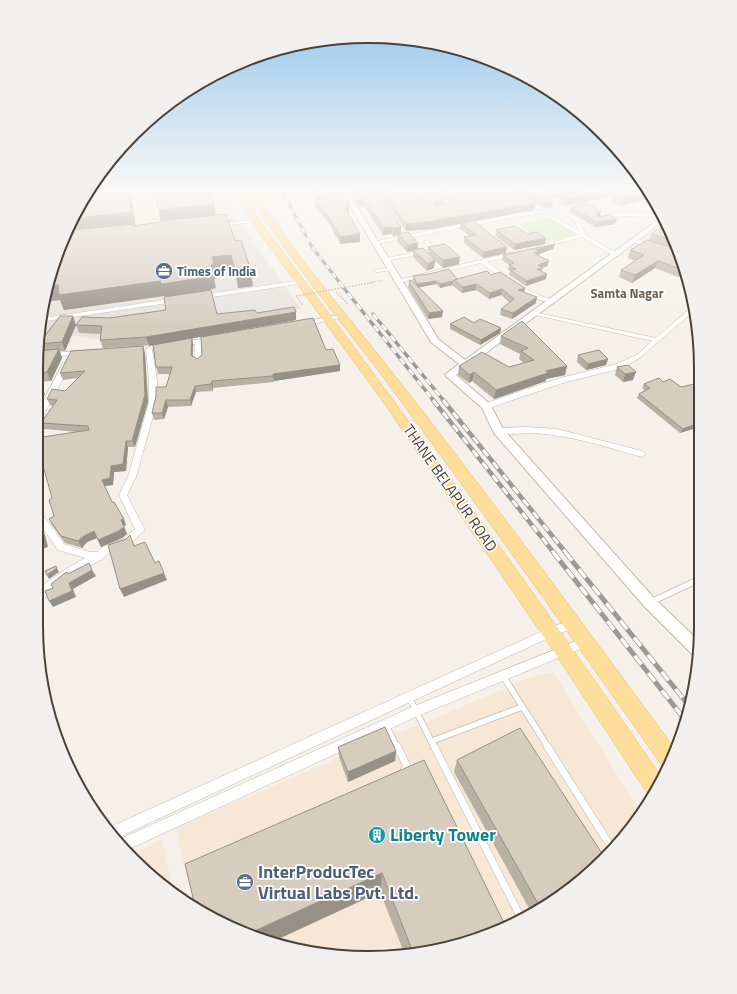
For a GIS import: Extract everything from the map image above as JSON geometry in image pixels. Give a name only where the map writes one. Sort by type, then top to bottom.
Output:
[{"type":"main road","name":"THANE BELAPUR ROAD","points":[[265,235],[300,282],[339,313],[390,403],[564,650],[653,783]]},
{"type":"main road","name":"THANE BELAPUR ROAD","points":[[279,235],[402,393],[573,624],[667,755]]},
{"type":"street","points":[[371,235],[397,281],[436,342],[466,365]]},
{"type":"street","points":[[375,242],[403,235]]},
{"type":"street","points":[[528,250],[582,235]]},
{"type":"street","points":[[584,235],[616,255]]},
{"type":"street","points":[[642,235],[466,365],[450,375],[486,406],[498,431],[649,602],[693,645]]},
{"type":"street","points":[[635,241],[656,247]]},
{"type":"street","points":[[385,259],[436,250],[427,242]]},
{"type":"street","points":[[508,250],[513,254]]},
{"type":"street","points":[[397,281],[521,252]]},
{"type":"street","points":[[482,261],[528,293],[552,301]]},
{"type":"street","points":[[486,406],[563,380],[620,366],[640,355],[689,312]]},
{"type":"street","points":[[295,325],[339,313]]},
{"type":"street","points":[[535,313],[656,340]]},
{"type":"street","points":[[177,344],[220,337]]},
{"type":"street","points":[[198,341],[198,362]]},
{"type":"street","points":[[43,592],[58,579],[99,556],[107,549],[126,542],[140,530],[123,495],[132,478],[153,402],[153,380],[149,349]]},
{"type":"street","points":[[44,356],[94,352]]},
{"type":"street","points":[[43,405],[70,354]]},
{"type":"street","points":[[498,431],[526,430],[557,432],[642,454]]},
{"type":"street","points":[[43,522],[61,547],[90,556],[99,556]]},
{"type":"street","points":[[116,831],[551,632],[573,624]]},
{"type":"street","points":[[127,843],[416,711],[586,642]]},
{"type":"lane","points":[[376,271],[390,269]]},
{"type":"lane","points":[[203,296],[300,282]]},
{"type":"lane","points":[[47,319],[172,301]]},
{"type":"lane","points":[[649,602],[694,582]]},
{"type":"lane","points":[[502,675],[609,844]]},
{"type":"lane","points":[[409,697],[519,913]]},
{"type":"lane","points":[[432,741],[522,707]]},
{"type":"lane","points":[[386,725],[407,766],[400,776]]},
{"type":"path","points":[[303,306],[296,296],[383,280]]},
{"type":"path","points":[[333,289],[339,313]]},
{"type":"shaded area","points":[[72,235],[89,235],[71,238]]},
{"type":"shaded area","points":[[89,235],[249,235],[301,309],[95,339],[45,332],[49,305],[54,284],[60,264],[71,238]]},
{"type":"shaded area","name":"Liberty Tower","points":[[553,672],[638,808],[627,824],[599,856],[567,884],[549,896],[512,917],[473,934],[432,945],[368,951],[326,948],[284,940],[244,926],[194,900],[181,854],[176,828],[384,738],[431,720],[534,676]]},
{"type":"shaded area","points":[[162,839],[172,885],[138,856],[135,853]]},
{"type":"green space","points":[[536,235],[571,235],[551,240],[540,238]]},
{"type":"building","points":[[72,235],[233,235],[235,241],[241,240],[251,271],[236,273],[231,255],[212,257],[214,263],[211,265],[213,274],[208,275],[209,277],[161,284],[160,281],[59,295],[58,285],[54,285],[60,264]]},
{"type":"building","points":[[399,235],[411,235],[418,243],[408,245]]},
{"type":"building","points":[[492,235],[507,247],[484,252],[464,237]]},
{"type":"building","points":[[503,235],[542,235],[546,238],[515,244]]},
{"type":"building","points":[[656,235],[665,235],[666,238]]},
{"type":"building","points":[[647,240],[670,247],[669,248],[671,249],[678,268],[658,261],[635,275],[621,270],[644,255],[630,250]]},
{"type":"building","points":[[445,244],[460,257],[443,260],[428,247]]},
{"type":"building","points":[[555,244],[536,250],[539,252],[534,253],[549,261],[538,265],[543,268],[537,269],[547,274],[527,281],[510,270],[516,269],[509,265],[514,263],[503,255]]},
{"type":"building","points":[[423,248],[435,260],[428,264],[413,250]]},
{"type":"building","points":[[449,269],[457,279],[440,284],[436,281],[417,284],[413,276],[429,274]]},
{"type":"building","points":[[487,271],[491,275],[500,272],[525,288],[518,290],[537,297],[513,313],[501,309],[514,299],[502,289],[490,293],[476,284],[463,287],[454,280]]},
{"type":"building","points":[[411,280],[443,311],[429,313],[409,282]]},
{"type":"building","points":[[211,290],[217,314],[255,310],[257,313],[294,307],[296,312],[146,337],[100,340],[102,326],[76,325],[82,317],[109,318],[166,310],[164,297]]},
{"type":"building","points":[[60,316],[73,316],[62,342],[44,343],[45,336]]},
{"type":"building","points":[[464,317],[474,323],[480,319],[501,328],[481,340],[450,324]]},
{"type":"building","points":[[313,318],[326,350],[333,349],[340,365],[273,374],[273,376],[212,381],[211,384],[195,386],[190,400],[166,400],[162,413],[152,413],[156,396],[156,387],[166,387],[172,367],[156,367],[153,345],[192,338],[191,355],[197,359],[202,355],[201,337]]},
{"type":"building","points":[[522,321],[567,366],[546,371],[548,373],[496,390],[474,372],[470,375],[459,366],[482,352],[509,367],[534,360],[521,351],[528,348],[501,336]]},
{"type":"building","points":[[143,346],[145,395],[132,441],[126,441],[123,464],[111,466],[110,478],[102,480],[112,502],[114,502],[124,519],[121,520],[124,527],[119,531],[98,540],[94,531],[78,541],[61,536],[49,519],[54,516],[49,500],[52,498],[43,466],[43,437],[89,430],[88,426],[43,423],[43,420],[57,400],[47,399],[52,389],[65,391],[85,371],[60,373],[71,351]]},
{"type":"building","points":[[59,349],[47,372],[43,372],[43,368],[44,350]]},
{"type":"building","points":[[599,350],[608,359],[588,364],[578,355]]},
{"type":"building","points":[[628,365],[636,372],[625,374],[617,367]]},
{"type":"building","points":[[659,378],[663,382],[670,379],[681,387],[694,384],[694,425],[683,429],[639,394],[650,388],[644,384]]},
{"type":"building","points":[[130,535],[134,546],[145,542],[155,563],[159,561],[164,573],[120,589],[108,545],[126,539]]},
{"type":"building","points":[[89,563],[92,570],[69,583],[72,591],[49,601],[45,591],[53,588],[51,584],[65,573],[67,572],[68,574]]},
{"type":"building","points":[[56,566],[57,568],[47,575],[45,571]]},
{"type":"building","points":[[385,727],[396,751],[348,772],[338,747]]},
{"type":"building","points":[[520,728],[602,853],[567,884],[538,903],[457,760]]},
{"type":"building","name":"Liberty Tower","points":[[424,760],[503,921],[473,934],[453,940],[411,948],[382,873],[255,931],[225,917],[193,899],[185,864]]},
{"type":"railway","points":[[306,235],[312,247],[340,283]]},
{"type":"railway","points":[[339,282],[434,401]]},
{"type":"railway","points":[[373,314],[444,401]]},
{"type":"railway","points":[[433,400],[554,553]]},
{"type":"railway","points":[[443,400],[566,553]]},
{"type":"railway","points":[[553,552],[681,715]]},
{"type":"railway","points":[[565,552],[685,701]]},
{"type":"place","name":"Times of India","points":[[164,271]]},
{"type":"place","name":"Liberty Tower","points":[[377,835]]},
{"type":"place","name":"InterProducTec Virtual Labs Pvt. Ltd.","points":[[245,882]]},
{"type":"district","name":"Samta Nagar","points":[[627,293]]}]
